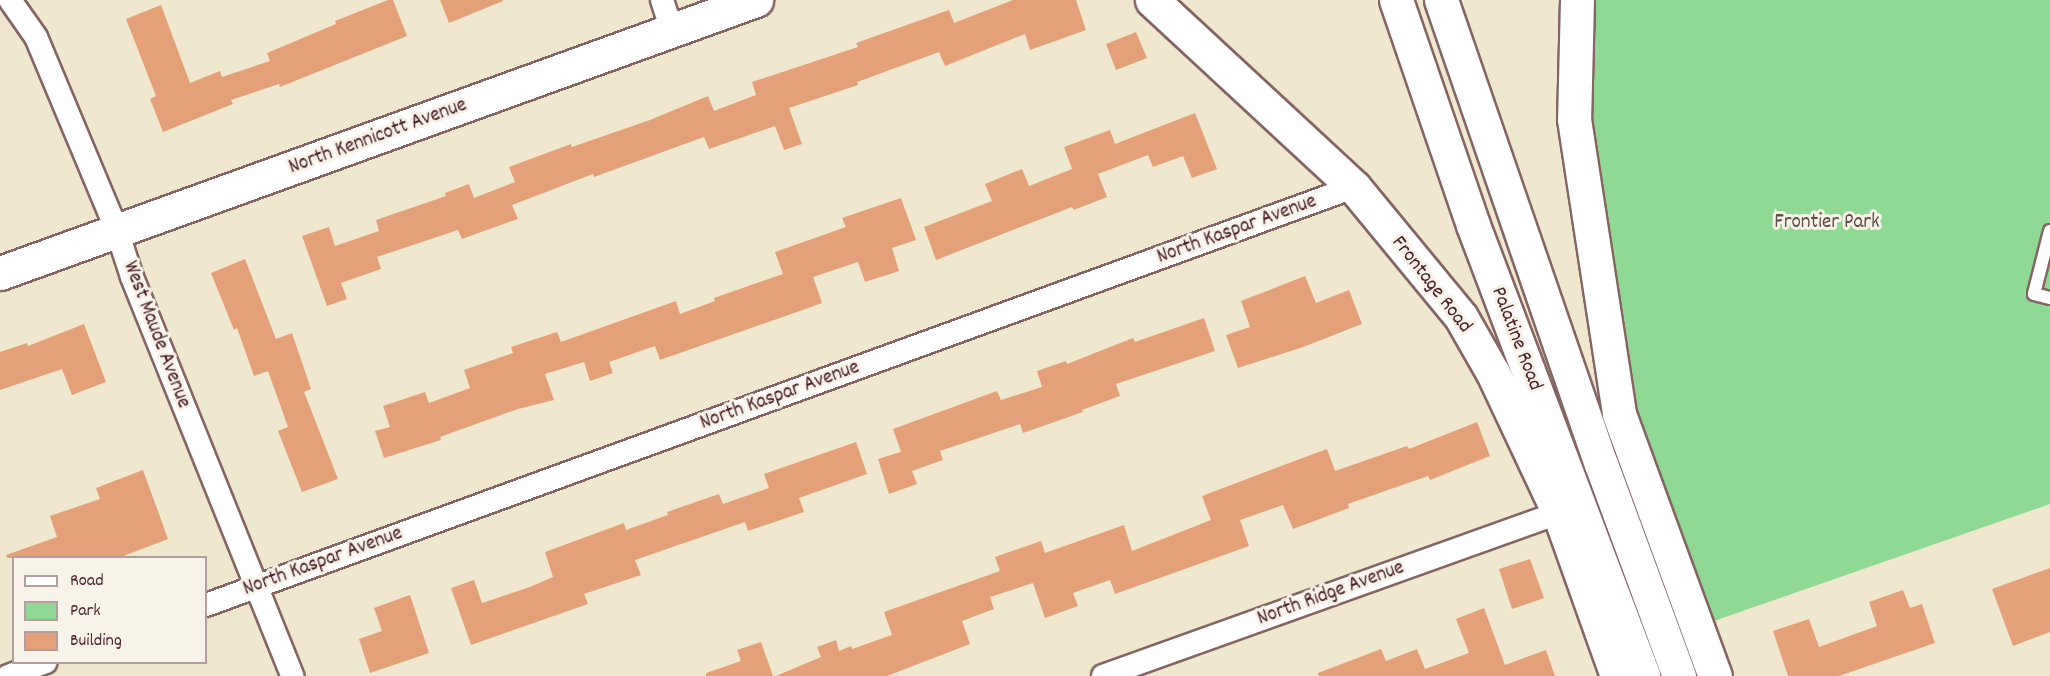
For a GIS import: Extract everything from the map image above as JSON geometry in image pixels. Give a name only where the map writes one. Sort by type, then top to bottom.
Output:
[{"type":"main road","name":"North Kennicott Avenue","points":[[0,273],[117,231],[667,15],[756,0]]},
{"type":"main road","name":"Frontage Road","points":[[1152,0],[1354,187],[1461,317],[1493,373],[1559,513],[1617,676]]},
{"type":"main road","name":"Palatine Road","points":[[1396,0],[1473,225],[1642,676]]},
{"type":"main road","name":"Palatine Road","points":[[1441,0],[1601,464],[1679,676]]},
{"type":"main road","points":[[1578,0],[1574,119],[1619,414],[1715,676]]},
{"type":"street","name":"West Maude Avenue","points":[[10,0],[36,37],[117,231],[136,288],[292,676]]},
{"type":"street","name":"North Kaspar Avenue","points":[[207,605],[1354,187]]},
{"type":"street","name":"North Ridge Avenue","points":[[1103,676],[1559,513]]},
{"type":"street","points":[[8,676],[43,664]]},
{"type":"lane","points":[[2050,231],[2034,294],[2050,298]]},
{"type":"green space","name":"Frontier Park","points":[[1589,0],[2050,0],[2050,504],[1711,622],[1632,415],[1586,126]]},
{"type":"building","points":[[393,0],[407,36],[280,87],[279,84],[231,100],[233,104],[163,132],[150,99],[156,96],[126,19],[161,5],[190,83],[220,71],[222,77],[270,61],[267,53],[336,24],[335,21]]},
{"type":"building","points":[[440,0],[503,0],[503,1],[449,23]]},
{"type":"building","points":[[1013,0],[1076,0],[1086,30],[1030,50],[1025,34],[945,66],[939,52],[857,82],[858,85],[789,108],[802,144],[784,150],[775,126],[709,149],[704,137],[594,177],[593,174],[512,205],[518,219],[462,239],[458,230],[377,257],[381,269],[341,283],[347,299],[327,306],[302,236],[329,227],[335,246],[379,231],[376,220],[446,196],[445,193],[469,184],[474,198],[515,182],[509,167],[571,144],[572,147],[650,120],[708,96],[714,111],[756,95],[752,82],[858,47],[856,43],[949,10],[954,23]]},
{"type":"building","points":[[1136,32],[1147,58],[1116,70],[1106,44]]},
{"type":"building","points":[[1195,113],[1217,169],[1192,178],[1183,156],[1153,167],[1148,155],[1098,174],[1107,197],[1074,210],[1072,207],[936,260],[924,227],[992,201],[985,184],[1022,169],[1029,186],[1072,169],[1064,147],[1110,130],[1115,144]]},
{"type":"building","points":[[901,198],[916,240],[892,248],[899,271],[865,282],[858,262],[813,277],[822,303],[797,312],[660,360],[655,346],[609,362],[613,373],[590,381],[584,362],[545,374],[554,400],[518,409],[440,437],[441,440],[384,458],[375,431],[390,427],[383,406],[425,392],[429,403],[470,388],[464,370],[513,353],[511,347],[557,332],[561,342],[676,301],[680,314],[715,301],[714,298],[783,274],[775,252],[846,227],[842,218]]},
{"type":"building","points":[[245,259],[276,339],[292,333],[311,389],[304,392],[338,479],[302,492],[278,431],[288,427],[268,371],[254,376],[237,328],[234,330],[211,273]]},
{"type":"building","points":[[1305,276],[1316,303],[1349,290],[1362,324],[1303,347],[1238,368],[1226,335],[1250,327],[1241,301]]},
{"type":"building","points":[[1204,318],[1215,351],[1116,384],[1120,396],[1082,410],[1083,412],[1023,433],[1020,424],[940,451],[943,460],[912,471],[917,484],[889,494],[878,459],[901,452],[893,429],[997,391],[1001,400],[1042,387],[1037,371],[1066,361],[1067,364],[1133,338],[1135,342]]},
{"type":"building","points":[[84,324],[106,382],[72,395],[62,369],[0,390],[0,352],[27,343],[28,346]]},
{"type":"building","points":[[1477,422],[1490,456],[1430,480],[1428,476],[1348,504],[1349,508],[1293,529],[1283,505],[1240,520],[1249,546],[1115,594],[1110,580],[1073,593],[1078,606],[1045,618],[1033,583],[990,597],[994,609],[962,621],[970,644],[887,676],[776,676],[821,657],[817,647],[836,640],[839,651],[851,646],[852,649],[892,635],[884,612],[1000,571],[995,557],[1041,541],[1045,553],[1124,525],[1132,551],[1211,520],[1202,496],[1281,466],[1327,449],[1335,471],[1407,446],[1409,449]]},
{"type":"building","points":[[856,442],[867,474],[799,498],[804,512],[748,531],[745,522],[635,560],[641,575],[584,594],[588,604],[471,645],[451,588],[474,580],[482,603],[530,587],[553,577],[545,552],[624,523],[626,530],[668,515],[667,512],[719,494],[723,504],[769,488],[764,474]]},
{"type":"building","points":[[143,470],[168,539],[123,556],[12,556],[12,558],[7,558],[6,555],[57,537],[50,516],[100,499],[96,488]]},
{"type":"building","points":[[1530,559],[1544,598],[1512,609],[1499,569]]},
{"type":"building","points":[[2050,568],[2050,632],[2013,646],[1992,589]]},
{"type":"building","points":[[1903,590],[1910,608],[1922,604],[1935,643],[1839,676],[1788,676],[1773,631],[1809,619],[1819,647],[1877,626],[1869,602]]},
{"type":"building","points":[[410,595],[429,653],[370,673],[359,639],[382,631],[374,608]]},
{"type":"building","points":[[1484,608],[1505,665],[1546,650],[1555,676],[1319,676],[1318,673],[1381,649],[1386,661],[1417,649],[1425,669],[1469,653],[1456,619]]},
{"type":"building","points":[[761,642],[773,676],[706,676],[706,673],[741,661],[737,650]]}]
